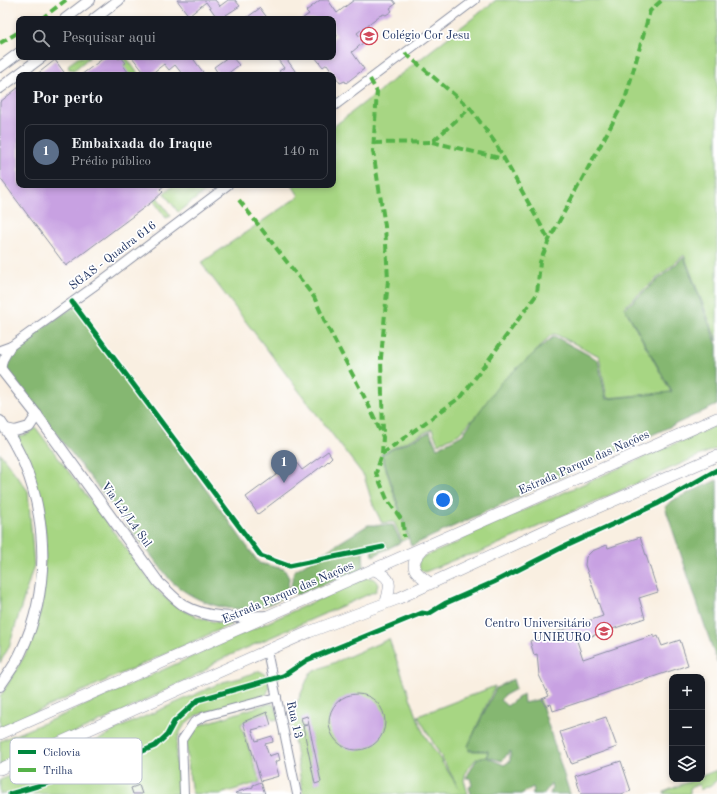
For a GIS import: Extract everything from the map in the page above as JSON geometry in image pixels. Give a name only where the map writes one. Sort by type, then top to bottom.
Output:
[{"type":"highway","name":"Estrada Parque das Nações","points":[[0,734],[717,418]]},
{"type":"highway","points":[[72,738],[309,632],[386,602],[717,456]]},
{"type":"highway","points":[[422,549],[413,563],[414,569],[418,575],[430,583]]},
{"type":"highway","points":[[374,570],[384,574],[389,580],[390,586],[386,602]]},
{"type":"highway","points":[[0,770],[10,766]]},
{"type":"main road","points":[[69,16],[90,0]]},
{"type":"main road","points":[[98,16],[119,0]]},
{"type":"main road","points":[[0,67],[16,55]]},
{"type":"main road","points":[[22,72],[38,60]]},
{"type":"main road","points":[[0,88],[16,76]]},
{"type":"main road","name":"Via L2/L4 Sul","points":[[1,369],[37,415],[159,583],[184,605],[202,613],[232,618],[267,616]]},
{"type":"main road","points":[[3,425],[15,431],[29,427],[37,415]]},
{"type":"main road","points":[[0,686],[21,653],[35,614],[42,571],[42,531],[37,504],[30,480],[3,425]]},
{"type":"street","points":[[336,105],[475,0]]},
{"type":"street","name":"SGAS - Quadra 616","points":[[0,350],[11,346],[93,287],[224,188]]},
{"type":"street","name":"SGAS - Quadra 616","points":[[1,369],[3,360],[11,346]]},
{"type":"street","name":"Rua 13","points":[[267,651],[297,794]]},
{"type":"street","points":[[184,794],[181,752],[182,740],[194,722],[205,716],[277,697]]},
{"type":"green space","points":[[496,0],[717,0],[717,341],[684,255],[624,307],[671,392],[607,398],[599,356],[555,334],[551,335],[459,434],[438,444],[432,429],[381,454],[408,538],[402,541],[394,522],[382,523],[373,505],[364,476],[201,263],[299,196],[294,188],[336,188],[336,125]]},
{"type":"green space","points":[[75,60],[86,60],[74,70],[69,69],[68,65]]},
{"type":"green space","points":[[118,60],[128,60],[137,72],[127,72]]},
{"type":"green space","points":[[170,188],[210,188],[178,212],[164,193]]},
{"type":"green space","points":[[157,197],[171,216],[166,218],[153,200]]},
{"type":"green space","points":[[684,257],[717,345],[717,405],[411,546],[382,454],[430,432],[437,448],[462,435],[501,382],[554,336],[598,360],[606,399],[672,392],[625,308]]},
{"type":"green space","points":[[80,302],[89,327],[259,563],[284,569],[289,578],[287,596],[264,606],[239,609],[226,608],[202,601],[181,589],[171,581],[5,368],[15,347]]},
{"type":"green space","points":[[717,425],[717,448],[478,553],[461,557],[425,572],[420,570],[418,562],[421,558],[457,543],[472,533]]},
{"type":"green space","points":[[36,428],[158,591],[174,605],[192,615],[211,621],[232,624],[0,728],[0,697],[26,653],[41,609],[43,596],[46,539],[42,509],[14,438],[28,434]]},
{"type":"green space","points":[[0,453],[28,491],[34,565],[9,647],[0,663]]},
{"type":"green space","points":[[717,480],[717,662],[665,507],[671,501]]},
{"type":"green space","points":[[368,525],[393,525],[401,542],[373,556],[371,547],[363,551],[364,569],[297,595],[290,591],[294,571]]},
{"type":"green space","points":[[366,578],[372,578],[378,585],[376,591],[217,661],[204,671],[122,712],[63,738],[10,738],[10,762],[0,766],[0,741],[63,715]]},
{"type":"green space","points":[[389,639],[424,734],[460,790],[418,716],[495,686],[468,746],[469,751],[488,751],[486,757],[476,759],[466,771],[464,780],[468,794],[303,794],[291,722],[296,720],[294,710],[310,673]]},
{"type":"green space","points":[[258,671],[262,672],[268,680],[268,692],[266,695],[197,715],[181,730],[176,750],[180,794],[0,794],[0,780],[10,776],[10,784],[142,784],[142,738],[102,738],[112,731],[223,682],[240,678]]},
{"type":"green space","points":[[513,679],[516,689],[505,695],[500,700],[507,706],[523,694],[524,703],[540,699],[570,794],[550,794],[552,788],[551,783],[544,794],[532,794],[534,791],[533,787],[521,794],[471,794],[469,787],[472,785],[470,778],[466,778],[477,759],[486,757],[504,765],[510,761],[510,751],[502,761],[487,757],[488,751],[469,750],[468,746],[496,688]]},
{"type":"green space","points":[[266,704],[273,704],[281,719],[272,720],[270,713],[241,724],[260,782],[220,794],[192,794],[185,740],[191,728]]},
{"type":"green space","points":[[717,770],[717,780],[711,785],[700,790],[699,784],[690,788],[690,793],[688,794],[665,794],[664,792],[688,782],[705,782],[705,775]]},
{"type":"building","points":[[177,0],[215,0],[220,6],[228,0],[235,0],[240,6],[226,15],[227,16],[216,16],[206,2],[189,16]]},
{"type":"building","points":[[320,0],[328,0],[337,13],[354,0],[393,0],[396,4],[390,8],[392,11],[386,15],[384,14],[379,16],[357,33],[364,42],[352,52],[364,69],[346,83],[345,81],[340,83],[336,77],[336,72],[332,72],[327,64],[323,67],[317,60],[336,60],[336,16],[306,16],[309,14],[306,11]]},
{"type":"building","points":[[260,8],[266,16],[249,16]]},
{"type":"building","points":[[55,60],[64,72],[40,72]]},
{"type":"building","points":[[101,60],[124,60],[126,63],[123,65],[128,72],[85,72]]},
{"type":"building","points":[[134,60],[194,60],[203,72],[181,72],[175,65],[169,70],[164,64],[154,72],[144,72]]},
{"type":"building","points":[[224,60],[235,60],[239,65],[230,72],[217,72],[214,67]]},
{"type":"building","points":[[278,60],[287,60],[296,72],[280,72],[279,71],[284,68]]},
{"type":"building","points":[[16,89],[16,188],[161,188],[160,189],[163,192],[66,266],[0,178],[0,102]]},
{"type":"building","points":[[328,451],[332,457],[326,463],[258,514],[246,497],[295,461],[302,470]]},
{"type":"building","points":[[640,537],[658,592],[639,598],[645,618],[577,641],[583,659],[654,635],[654,638],[658,636],[662,646],[680,640],[688,665],[553,711],[551,704],[545,706],[542,699],[549,696],[539,675],[537,654],[534,655],[530,641],[603,616],[585,565],[586,557],[592,551],[607,545],[608,548]]},
{"type":"building","points":[[351,694],[363,694],[373,698],[381,706],[385,716],[385,728],[381,738],[373,746],[363,750],[351,750],[341,746],[333,738],[329,728],[329,716],[333,706],[341,698]]},
{"type":"building","points":[[267,712],[271,725],[252,730],[256,741],[272,736],[273,742],[265,744],[269,756],[278,753],[280,760],[275,762],[279,776],[261,781],[243,722]]},
{"type":"building","points":[[307,716],[321,782],[315,784],[303,726],[308,725],[303,725],[301,718]]},
{"type":"building","points":[[606,717],[617,747],[571,763],[560,732]]},
{"type":"building","points":[[621,761],[631,791],[621,794],[581,794],[575,776]]},
{"type":"building","points":[[261,782],[265,794],[235,793],[253,787],[253,785]]},
{"type":"building","points":[[139,785],[142,794],[133,794],[131,788]]},
{"type":"marked path","points":[[45,16],[66,0]]},
{"type":"marked path","points":[[382,454],[462,396],[537,294],[540,262],[549,240],[625,100],[650,11],[662,0]]},
{"type":"marked path","points":[[0,43],[16,34]]},
{"type":"marked path","points":[[405,53],[470,108],[496,144],[549,240]]},
{"type":"marked path","points":[[370,79],[377,92],[373,151],[385,226],[388,280],[381,358],[383,433]]},
{"type":"marked path","points":[[374,143],[432,142],[470,108]]},
{"type":"marked path","points":[[432,142],[504,159]]},
{"type":"marked path","points":[[239,200],[314,297],[326,324],[368,404],[383,437],[382,454],[376,473],[387,499],[403,522],[404,537]]},
{"type":"cycle path","points":[[72,302],[261,556],[289,566],[383,547]]},
{"type":"cycle path","points":[[142,751],[155,746],[167,735],[174,722],[198,700],[283,676],[307,660],[422,613],[428,614],[446,603],[494,582],[563,547],[657,504],[717,470]]},
{"type":"cycle path","points":[[10,794],[44,784]]},
{"type":"place","name":"Colégio Cor Jesu","points":[[369,36]]},
{"type":"place","name":"Embaixada do Iraque","points":[[284,483]]},
{"type":"place","name":"Centro Universitário UNIEURO","points":[[604,631]]}]
